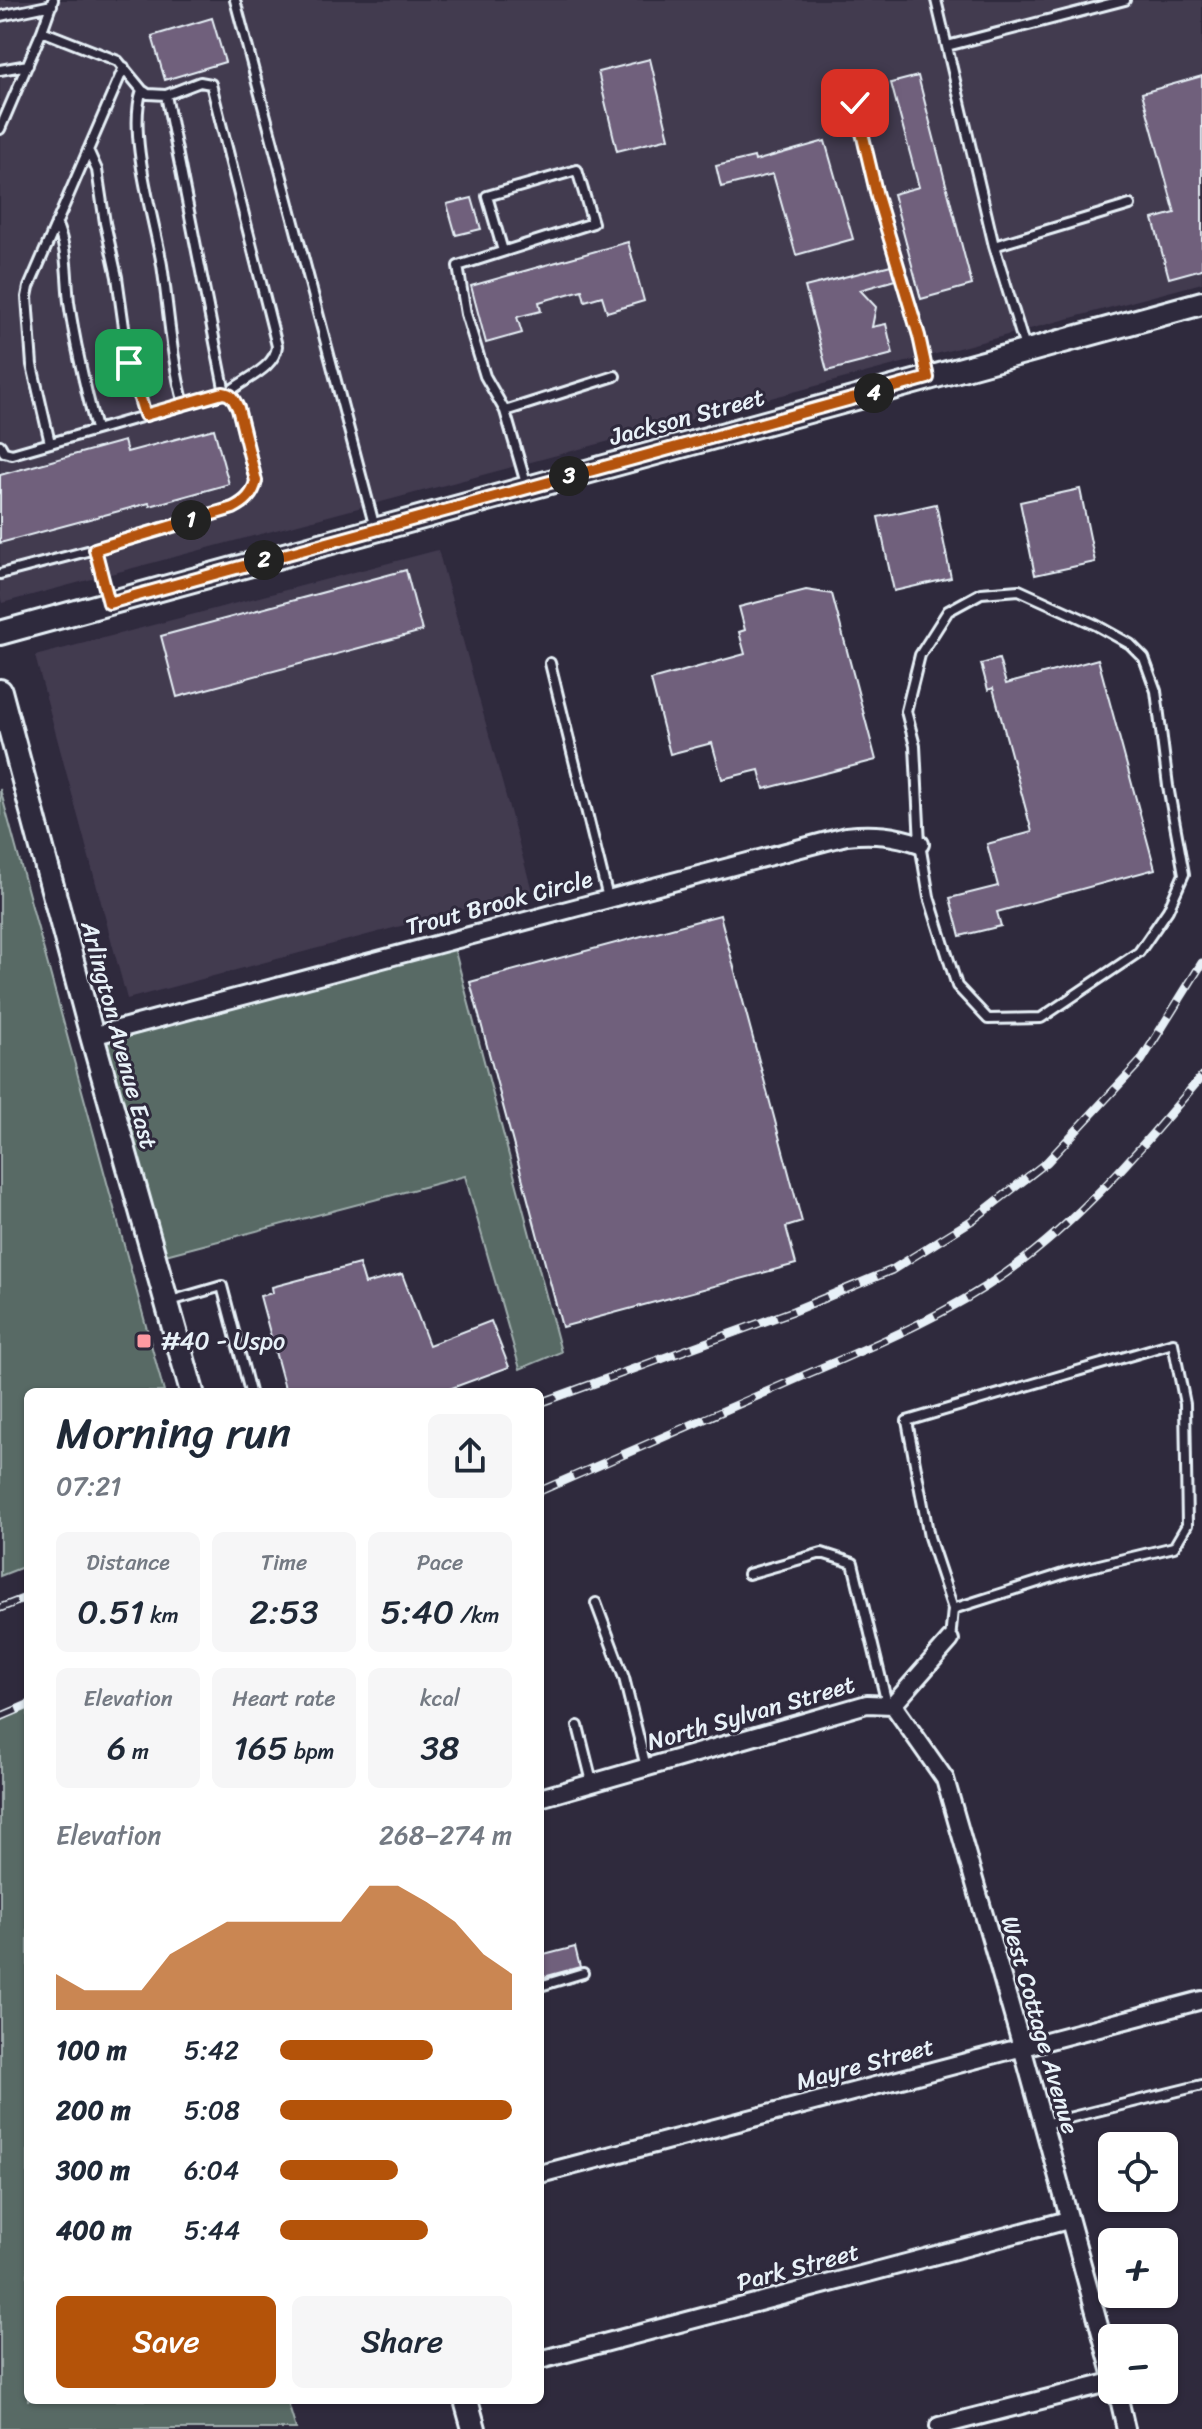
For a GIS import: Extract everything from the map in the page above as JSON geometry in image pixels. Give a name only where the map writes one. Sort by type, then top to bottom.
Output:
[{"type":"street","name":"Jackson Street","points":[[0,633],[1202,303]]},
{"type":"street","name":"Arlington Avenue East","points":[[0,691],[191,1388]]},
{"type":"street","name":"Trout Brook Circle","points":[[92,1036],[846,836],[870,833],[897,836],[920,844]]},
{"type":"street","name":"North Sylvan Street","points":[[544,1797],[867,1704],[890,1704],[950,1640]]},
{"type":"street","name":"West Cottage Avenue","points":[[890,1704],[945,1779],[1098,2324]]},
{"type":"street","name":"Mayre Street","points":[[544,2173],[1202,2000]]},
{"type":"street","name":"Park Street","points":[[544,2359],[1068,2220]]},
{"type":"street","points":[[939,2426],[1098,2386]]},
{"type":"street","points":[[467,2404],[474,2429]]},
{"type":"street","points":[[1120,2404],[1126,2429]]},
{"type":"lane","points":[[235,0],[375,529]]},
{"type":"lane","points":[[936,0],[994,246],[1026,352]]},
{"type":"lane","points":[[947,46],[1125,0]]},
{"type":"lane","points":[[0,16],[52,2]]},
{"type":"lane","points":[[0,129],[52,2]]},
{"type":"lane","points":[[0,445],[9,454],[227,393],[274,358],[277,346],[211,84],[200,82],[166,95],[148,94],[118,61],[42,31]]},
{"type":"lane","points":[[0,70],[28,65]]},
{"type":"lane","points":[[50,443],[32,365],[27,297],[124,67]]},
{"type":"lane","points":[[142,90],[137,111],[139,144],[184,404]]},
{"type":"lane","points":[[0,574],[233,508],[245,502],[255,488],[255,474],[238,408],[227,393],[166,95]]},
{"type":"lane","points":[[855,103],[877,196],[928,378]]},
{"type":"lane","points":[[88,150],[97,170],[129,363],[145,415]]},
{"type":"lane","points":[[503,251],[487,196],[577,170],[593,223],[458,266],[466,314],[485,376],[505,411],[527,488]]},
{"type":"lane","points":[[994,246],[1130,205]]},
{"type":"lane","points":[[56,223],[64,245],[76,349],[96,429]]},
{"type":"lane","points":[[505,411],[615,376]]},
{"type":"lane","points":[[95,549],[109,603]]},
{"type":"lane","points":[[1019,590],[1107,631],[1130,644],[1144,658],[1156,691],[1168,786],[1184,874],[1168,910],[1139,952],[1041,1018],[988,1019],[957,986],[929,897],[920,844],[915,746],[906,711],[920,655],[948,611],[981,593],[1019,590]]},
{"type":"lane","points":[[550,663],[608,899]]},
{"type":"lane","points":[[166,1303],[222,1286],[249,1388]]},
{"type":"lane","points":[[950,1640],[953,1609],[929,1537],[907,1421],[1173,1343],[1185,1404],[1187,1525],[1174,1547],[1066,1573],[953,1609]]},
{"type":"lane","points":[[748,1574],[822,1553],[853,1563],[890,1704]]},
{"type":"lane","points":[[596,1603],[624,1678],[646,1767]]},
{"type":"lane","points":[[578,1726],[592,1782]]},
{"type":"lane","points":[[544,1985],[583,1973]]},
{"type":"lane","points":[[1043,2124],[1202,2085]]},
{"type":"shaded area","points":[[0,0],[1202,0],[1202,283],[2,603]]},
{"type":"shaded area","points":[[438,550],[532,891],[127,999],[35,656]]},
{"type":"green space","points":[[0,789],[163,1388],[24,1388],[24,1567],[0,1576]]},
{"type":"green space","points":[[452,940],[561,1352],[520,1369],[465,1176],[154,1258],[92,1036]]},
{"type":"green space","points":[[24,1707],[24,2404],[288,2404],[296,2429],[0,2429],[0,1717]]},
{"type":"building","points":[[212,18],[225,62],[165,80],[152,36]]},
{"type":"building","points":[[650,59],[669,138],[617,151],[598,72]]},
{"type":"building","points":[[918,76],[972,285],[921,299],[893,194],[919,187],[891,83]]},
{"type":"building","points":[[1202,76],[1202,269],[1169,278],[1153,219],[1175,213],[1142,93]]},
{"type":"building","points":[[825,141],[853,239],[796,255],[773,174],[721,187],[716,166],[754,157],[755,161]]},
{"type":"building","points":[[472,198],[481,229],[456,235],[447,204]]},
{"type":"building","points":[[628,242],[644,301],[607,312],[602,296],[585,301],[582,290],[539,302],[541,311],[517,317],[522,333],[486,343],[471,286]]},
{"type":"building","points":[[891,265],[895,280],[860,290],[876,307],[872,327],[886,324],[893,354],[827,371],[805,287]]},
{"type":"building","points":[[214,429],[229,484],[0,543],[0,475],[124,441],[127,452]]},
{"type":"building","points":[[1080,489],[1095,562],[1035,575],[1020,502]]},
{"type":"building","points":[[936,504],[951,578],[894,591],[878,517]]},
{"type":"building","points":[[406,570],[422,631],[177,697],[161,636]]},
{"type":"building","points":[[806,590],[832,594],[876,760],[764,789],[759,770],[722,779],[712,743],[670,754],[651,680],[745,654],[739,632],[745,630],[739,607]]},
{"type":"building","points":[[999,659],[1006,684],[1098,659],[1155,869],[997,912],[1001,926],[960,936],[950,898],[998,886],[987,844],[1032,832],[993,688],[988,690],[981,664]]},
{"type":"building","points":[[720,915],[802,1222],[786,1227],[796,1264],[562,1327],[470,982]]},
{"type":"building","points":[[359,1264],[365,1284],[402,1274],[429,1345],[491,1321],[509,1367],[452,1388],[285,1388],[260,1296],[273,1293],[272,1287]]},
{"type":"building","points":[[575,1947],[580,1967],[544,1977],[544,1955]]},
{"type":"railway","points":[[544,1402],[793,1311],[892,1270],[974,1219],[1047,1162],[1141,1061],[1202,963]]},
{"type":"railway","points":[[544,1489],[877,1344],[982,1289],[1034,1252],[1086,1205],[1202,1076]]},
{"type":"railway","points":[[0,1608],[24,1599]]},
{"type":"railway","points":[[0,1717],[24,1707]]},
{"type":"place","name":"#40 - Uspo","points":[[144,1341]]},
{"type":"route","points":[[129,363],[145,415],[228,393],[238,408],[256,481],[245,502],[233,508],[95,549],[109,603],[928,378],[919,336],[877,196],[855,103]]}]
